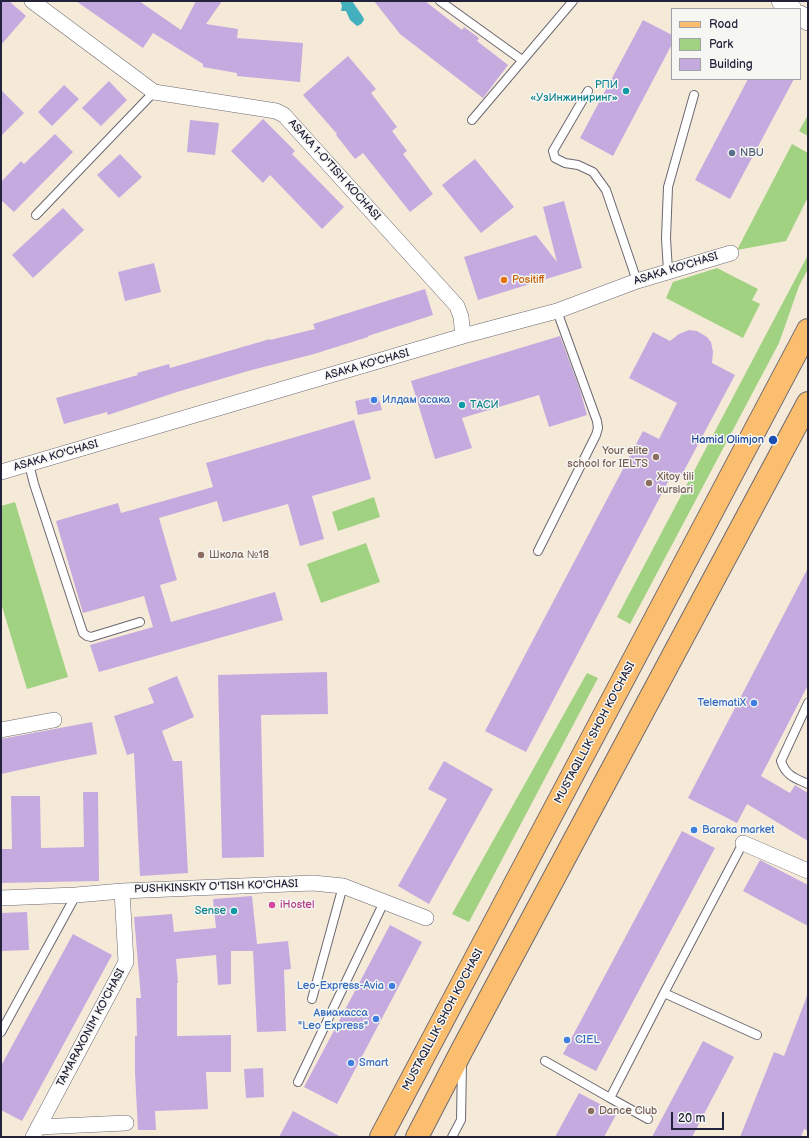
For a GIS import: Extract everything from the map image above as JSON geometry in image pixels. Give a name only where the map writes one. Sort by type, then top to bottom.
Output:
[{"type":"main road","name":"MUSTAQILLIK SHOH KO'CHASI","points":[[381,1137],[808,330]]},
{"type":"main road","points":[[417,1137],[808,403]]},
{"type":"street","name":"ASAKA 1-O'TISH KOCHASI","points":[[32,1],[154,92],[276,111],[284,115],[457,306],[462,318],[463,336]]},
{"type":"street","points":[[781,1],[791,8]]},
{"type":"street","name":"ASAKA KO'CHASI","points":[[1,472],[463,336],[557,310],[637,280],[732,253]]},
{"type":"street","points":[[1,730],[54,720]]},
{"type":"street","points":[[743,842],[808,871]]},
{"type":"street","name":"PUSHKINSKIY O'TISH KO'CHASI","points":[[1,898],[313,883],[343,886],[426,918]]},
{"type":"street","name":"TAMARAXONIM KO'CHASI","points":[[36,1132],[126,962],[122,891]]},
{"type":"street","points":[[36,1132],[126,1123]]},
{"type":"lane","points":[[440,1],[522,60]]},
{"type":"lane","points":[[472,120],[573,1]]},
{"type":"lane","points":[[588,91],[553,151],[555,158],[566,163],[578,165],[593,172],[606,190],[637,280]]},
{"type":"lane","points":[[36,216],[154,92]]},
{"type":"lane","points":[[668,271],[666,238],[668,187],[694,95]]},
{"type":"lane","points":[[538,551],[596,435],[598,428],[597,421],[557,310]]},
{"type":"lane","points":[[29,464],[34,484],[83,633],[91,637],[140,622]]},
{"type":"lane","points":[[808,703],[781,761],[784,769],[790,776],[808,784]]},
{"type":"lane","points":[[610,1098],[743,842]]},
{"type":"lane","points":[[312,999],[343,886]]},
{"type":"lane","points":[[1,1032],[76,895]]},
{"type":"lane","points":[[298,1082],[384,902]]},
{"type":"lane","points":[[664,993],[756,1035]]},
{"type":"lane","points":[[452,1137],[461,1120],[462,1050]]},
{"type":"lane","points":[[545,1061],[648,1119]]},
{"type":"green space","points":[[808,115],[808,136],[799,131]]},
{"type":"green space","points":[[792,144],[808,153],[808,197],[786,241],[737,250]]},
{"type":"green space","points":[[808,255],[808,269],[799,286],[779,343],[630,624],[617,617]]},
{"type":"green space","points":[[717,268],[758,289],[752,300],[760,304],[743,338],[666,298],[673,282]]},
{"type":"green space","points":[[374,497],[380,517],[338,531],[332,512]]},
{"type":"green space","points":[[15,502],[68,677],[27,689],[1,603],[1,506]]},
{"type":"green space","points":[[366,543],[380,582],[321,603],[307,564]]},
{"type":"green space","points":[[587,673],[598,678],[469,922],[452,914]]},
{"type":"water","points":[[340,1],[352,1],[363,17],[364,20],[361,24],[357,26],[350,20],[346,11],[341,11],[342,6]]},
{"type":"building","points":[[1,1],[9,1],[26,16],[1,45]]},
{"type":"building","points":[[76,1],[139,1],[181,30],[196,1],[222,1],[206,24],[238,29],[237,38],[303,43],[300,82],[237,76],[237,73],[203,67],[203,64],[153,33],[143,48]]},
{"type":"building","points":[[374,1],[425,1],[462,30],[464,27],[479,38],[477,41],[508,65],[483,98],[400,34]]},
{"type":"building","name":"РПИ «УзИнжиниринг»","points":[[643,20],[671,34],[671,46],[613,156],[580,138]]},
{"type":"building","points":[[348,56],[376,89],[371,93],[397,127],[392,131],[407,151],[403,154],[433,194],[410,212],[363,153],[355,159],[336,135],[337,134],[303,95]]},
{"type":"building","name":"NBU","points":[[747,80],[793,80],[730,199],[695,180]]},
{"type":"building","points":[[109,81],[127,100],[101,126],[82,108]]},
{"type":"building","points":[[64,85],[79,99],[52,126],[38,112]]},
{"type":"building","points":[[1,90],[24,113],[1,136]]},
{"type":"building","points":[[263,119],[295,151],[292,154],[344,207],[322,229],[270,175],[263,183],[231,151]]},
{"type":"building","points":[[190,120],[219,123],[215,155],[187,152]]},
{"type":"building","points":[[55,134],[73,152],[14,212],[1,200],[1,182],[21,161],[24,164]]},
{"type":"building","points":[[120,154],[142,177],[119,198],[97,175]]},
{"type":"building","points":[[475,159],[514,207],[481,233],[442,185]]},
{"type":"building","points":[[564,201],[582,268],[478,300],[464,257],[536,235],[557,262],[543,207]]},
{"type":"building","points":[[63,208],[84,230],[33,278],[12,255]]},
{"type":"building","points":[[154,263],[161,292],[125,301],[118,272]]},
{"type":"building","points":[[425,289],[433,315],[314,354],[248,371],[177,392],[108,415],[107,412],[64,424],[56,398],[138,375],[137,373],[169,364],[170,368],[270,339],[315,329],[313,324]]},
{"type":"building","points":[[689,330],[697,331],[707,337],[711,342],[713,352],[712,363],[735,375],[678,482],[670,478],[526,752],[485,731],[643,431],[659,439],[677,403],[629,378],[653,332],[670,341],[679,334]]},
{"type":"building","name":"ТАСИ","points":[[560,336],[580,390],[587,415],[549,427],[539,395],[462,418],[472,448],[435,459],[411,381]]},
{"type":"building","points":[[378,396],[382,410],[358,415],[355,401]]},
{"type":"building","points":[[354,420],[371,479],[312,496],[324,539],[300,546],[288,504],[223,522],[217,501],[159,518],[177,580],[160,585],[171,622],[275,592],[283,620],[99,672],[90,645],[153,627],[144,596],[83,613],[56,521],[118,503],[121,513],[213,487],[206,463]]},
{"type":"building","points":[[808,568],[808,685],[761,776],[790,793],[795,785],[808,793],[808,841],[747,804],[737,823],[688,798]]},
{"type":"building","points":[[327,672],[328,714],[261,715],[264,857],[222,858],[218,675]]},
{"type":"building","points":[[177,676],[194,717],[162,731],[173,761],[182,761],[188,873],[140,876],[134,753],[127,755],[114,716],[154,703],[148,688]]},
{"type":"building","points":[[92,722],[97,754],[1,774],[1,739]]},
{"type":"building","points":[[444,761],[493,789],[429,904],[398,886],[447,799],[428,789]]},
{"type":"building","points":[[83,792],[98,792],[99,881],[1,883],[1,849],[12,849],[11,796],[40,796],[41,848],[84,847]]},
{"type":"building","points":[[682,831],[715,848],[596,1071],[563,1054]]},
{"type":"building","points":[[760,860],[808,885],[808,926],[743,891]]},
{"type":"building","points":[[252,896],[257,944],[288,941],[291,969],[284,970],[286,1031],[257,1032],[253,951],[231,951],[231,984],[218,985],[216,955],[176,959],[178,983],[177,1036],[231,1035],[231,1072],[206,1072],[208,1109],[155,1111],[156,1130],[138,1130],[135,1036],[137,1036],[136,998],[141,998],[134,917],[172,914],[174,932],[216,928],[213,899]]},
{"type":"building","points":[[27,912],[29,950],[1,951],[1,913]]},
{"type":"building","points":[[390,925],[422,942],[337,1104],[304,1087]]},
{"type":"building","points":[[73,934],[112,955],[22,1121],[1,1110],[1,1066]]},
{"type":"building","points":[[807,996],[808,1131],[804,1129],[801,1137],[740,1137],[774,1052],[784,1056]]},
{"type":"building","points":[[703,1041],[734,1057],[692,1137],[652,1137]]},
{"type":"building","points":[[263,1068],[264,1097],[246,1098],[244,1069]]},
{"type":"building","points":[[579,1093],[617,1113],[604,1137],[555,1137]]},
{"type":"building","points":[[293,1111],[341,1137],[279,1137]]},
{"type":"place","name":"РПИ «УзИнжиниринг»","points":[[626,91]]},
{"type":"place","name":"NBU","points":[[732,153]]},
{"type":"place","name":"Positiff","points":[[504,280]]},
{"type":"place","name":"Илдам асака","points":[[374,400]]},
{"type":"place","name":"ТАСИ","points":[[462,405]]},
{"type":"place","name":"Hamid Olimjon","points":[[773,440]]},
{"type":"place","name":"Your elite school for IELTS","points":[[656,457]]},
{"type":"place","name":"Xitoy tili kurslari","points":[[649,483]]},
{"type":"place","name":"Школа №18","points":[[201,555]]},
{"type":"place","name":"TelematiX","points":[[754,703]]},
{"type":"place","name":"Baraka market","points":[[694,830]]},
{"type":"place","name":"iHostel","points":[[272,905]]},
{"type":"place","name":"Sense","points":[[234,911]]},
{"type":"place","name":"Leo-Express-Avia","points":[[392,986]]},
{"type":"place","name":"Авиакасса \"Leo Express\"","points":[[376,1019]]},
{"type":"place","name":"CIEL","points":[[567,1040]]},
{"type":"place","name":"Smart","points":[[351,1063]]},
{"type":"place","name":"Dance Club","points":[[591,1111]]}]
